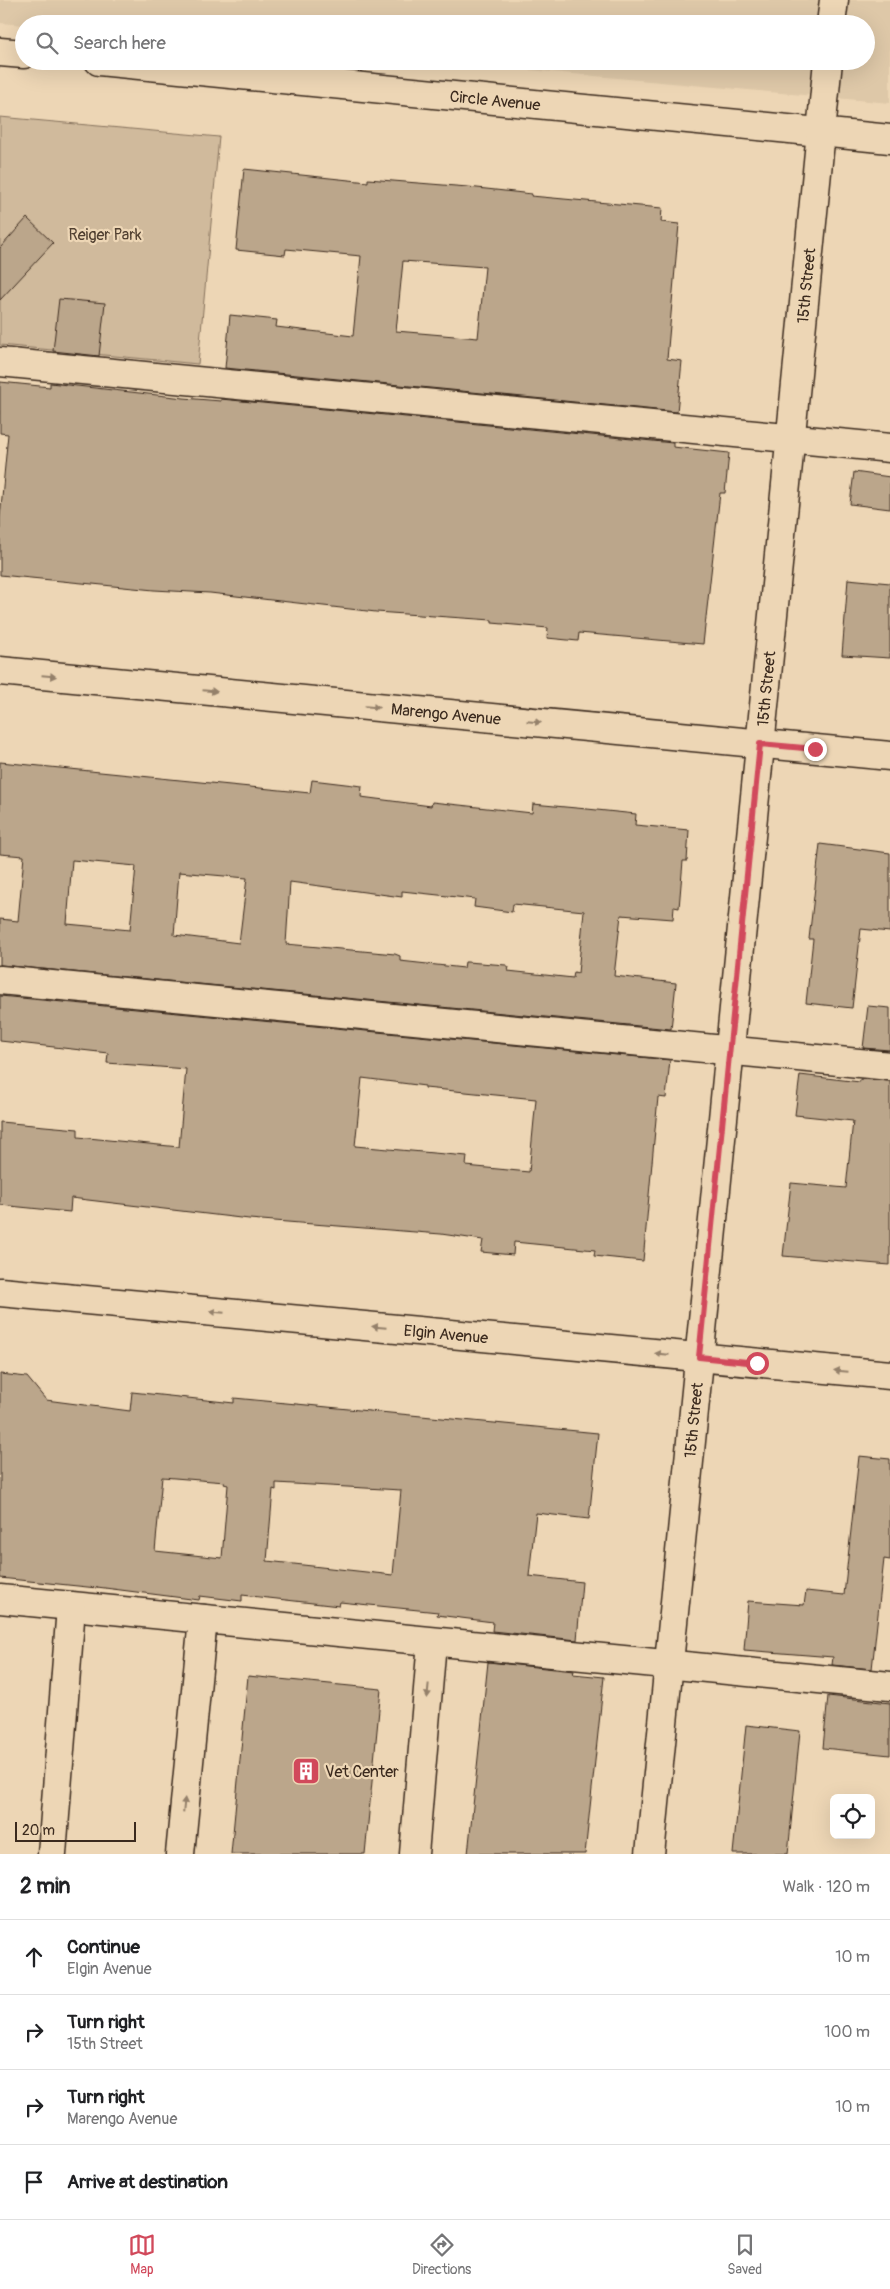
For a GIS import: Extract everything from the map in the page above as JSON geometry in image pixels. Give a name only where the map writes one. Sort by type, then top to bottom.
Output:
[{"type":"street","points":[[833,15],[834,0]]},
{"type":"street","points":[[0,52],[15,53]]},
{"type":"street","name":"Circle Avenue","points":[[192,70],[890,138]]},
{"type":"street","name":"15th Street","points":[[650,1854],[827,70]]},
{"type":"street","points":[[0,362],[890,448]]},
{"type":"street","name":"Marengo Avenue","points":[[0,671],[890,756]]},
{"type":"street","points":[[0,980],[890,1066]]},
{"type":"street","name":"Elgin Avenue","points":[[0,1292],[890,1375]]},
{"type":"street","points":[[0,1600],[890,1686]]},
{"type":"street","points":[[52,1854],[71,1607]]},
{"type":"street","points":[[180,1854],[203,1619]]},
{"type":"street","points":[[414,1854],[432,1642]]},
{"type":"shaded area","points":[[0,0],[890,0],[890,103],[529,70],[875,70],[875,15],[15,15],[15,24],[0,23]]},
{"type":"green space","name":"Reiger Park","points":[[0,117],[219,137],[198,364],[0,345]]},
{"type":"building","points":[[244,169],[368,182],[368,179],[468,187],[532,194],[531,196],[662,208],[661,222],[679,224],[667,359],[682,361],[677,412],[225,368],[230,315],[277,320],[276,327],[353,336],[361,256],[286,249],[285,255],[236,250]],"holes":[[[403,261],[485,267],[478,338],[396,331]]]},
{"type":"building","points":[[27,218],[53,243],[0,300],[0,248]]},
{"type":"building","points":[[59,299],[105,303],[99,356],[53,351]]},
{"type":"building","points":[[0,382],[50,387],[50,383],[184,398],[221,401],[221,399],[673,443],[673,447],[729,453],[725,493],[720,493],[703,644],[579,633],[578,641],[547,638],[548,628],[492,623],[492,620],[376,612],[210,593],[154,590],[0,575],[0,518],[8,434],[0,433]]},
{"type":"building","points":[[854,472],[890,477],[890,509],[850,504]]},
{"type":"building","points":[[848,579],[890,583],[890,658],[842,655]]},
{"type":"building","points":[[0,762],[310,793],[312,780],[362,786],[361,797],[431,806],[432,802],[532,813],[533,804],[636,814],[635,825],[689,830],[687,861],[683,861],[679,908],[674,907],[673,919],[621,915],[614,976],[676,983],[671,1029],[0,965],[0,919],[18,921],[24,856],[0,854]],"holes":[[[72,860],[136,866],[130,930],[67,924]],[[179,872],[247,878],[239,943],[174,935]],[[290,882],[402,897],[402,891],[475,899],[474,907],[512,912],[513,904],[584,911],[578,973],[574,972],[573,978],[508,971],[509,967],[506,965],[465,962],[464,968],[400,961],[400,956],[395,954],[286,944]]]},
{"type":"building","points":[[820,844],[890,853],[890,932],[861,929],[852,1008],[806,1003],[813,939],[809,939]]},
{"type":"building","points":[[0,996],[670,1060],[666,1098],[658,1097],[643,1261],[594,1256],[595,1250],[514,1242],[513,1255],[481,1252],[483,1240],[441,1234],[249,1219],[71,1198],[70,1212],[0,1205],[0,1122],[78,1129],[78,1137],[179,1147],[186,1069],[107,1063],[108,1053],[0,1041]],"holes":[[[362,1078],[425,1086],[425,1088],[536,1099],[529,1172],[466,1166],[467,1156],[355,1146]]]},
{"type":"building","points":[[868,1006],[890,1008],[890,1050],[863,1048]]},
{"type":"building","points":[[800,1075],[860,1082],[860,1079],[890,1081],[890,1265],[783,1256],[791,1183],[846,1188],[853,1121],[795,1115]]},
{"type":"building","points":[[0,1374],[27,1377],[46,1400],[130,1411],[132,1392],[234,1403],[234,1398],[598,1433],[589,1519],[536,1513],[529,1576],[582,1582],[577,1640],[492,1631],[493,1622],[437,1615],[438,1612],[340,1602],[339,1606],[242,1595],[242,1601],[200,1596],[199,1600],[97,1587],[0,1578]],"holes":[[[162,1477],[225,1482],[224,1484],[228,1485],[222,1558],[155,1551]],[[276,1483],[401,1490],[393,1575],[267,1561],[273,1489],[276,1490]]]},
{"type":"building","points":[[859,1456],[890,1459],[890,1560],[884,1559],[872,1669],[832,1665],[833,1657],[744,1650],[748,1601],[804,1605],[806,1591],[844,1595]]},
{"type":"building","points":[[488,1662],[574,1671],[573,1674],[604,1677],[585,1854],[468,1854]]},
{"type":"building","name":"Vet Center","points":[[248,1676],[381,1689],[365,1854],[231,1854]]},
{"type":"building","points":[[828,1696],[890,1703],[890,1755],[823,1748]]},
{"type":"building","points":[[746,1725],[800,1731],[788,1854],[733,1854]]},
{"type":"place","name":"Vet Center","points":[[306,1771]]},
{"type":"route","points":[[757,1363],[699,1357],[760,744],[815,749]]}]
